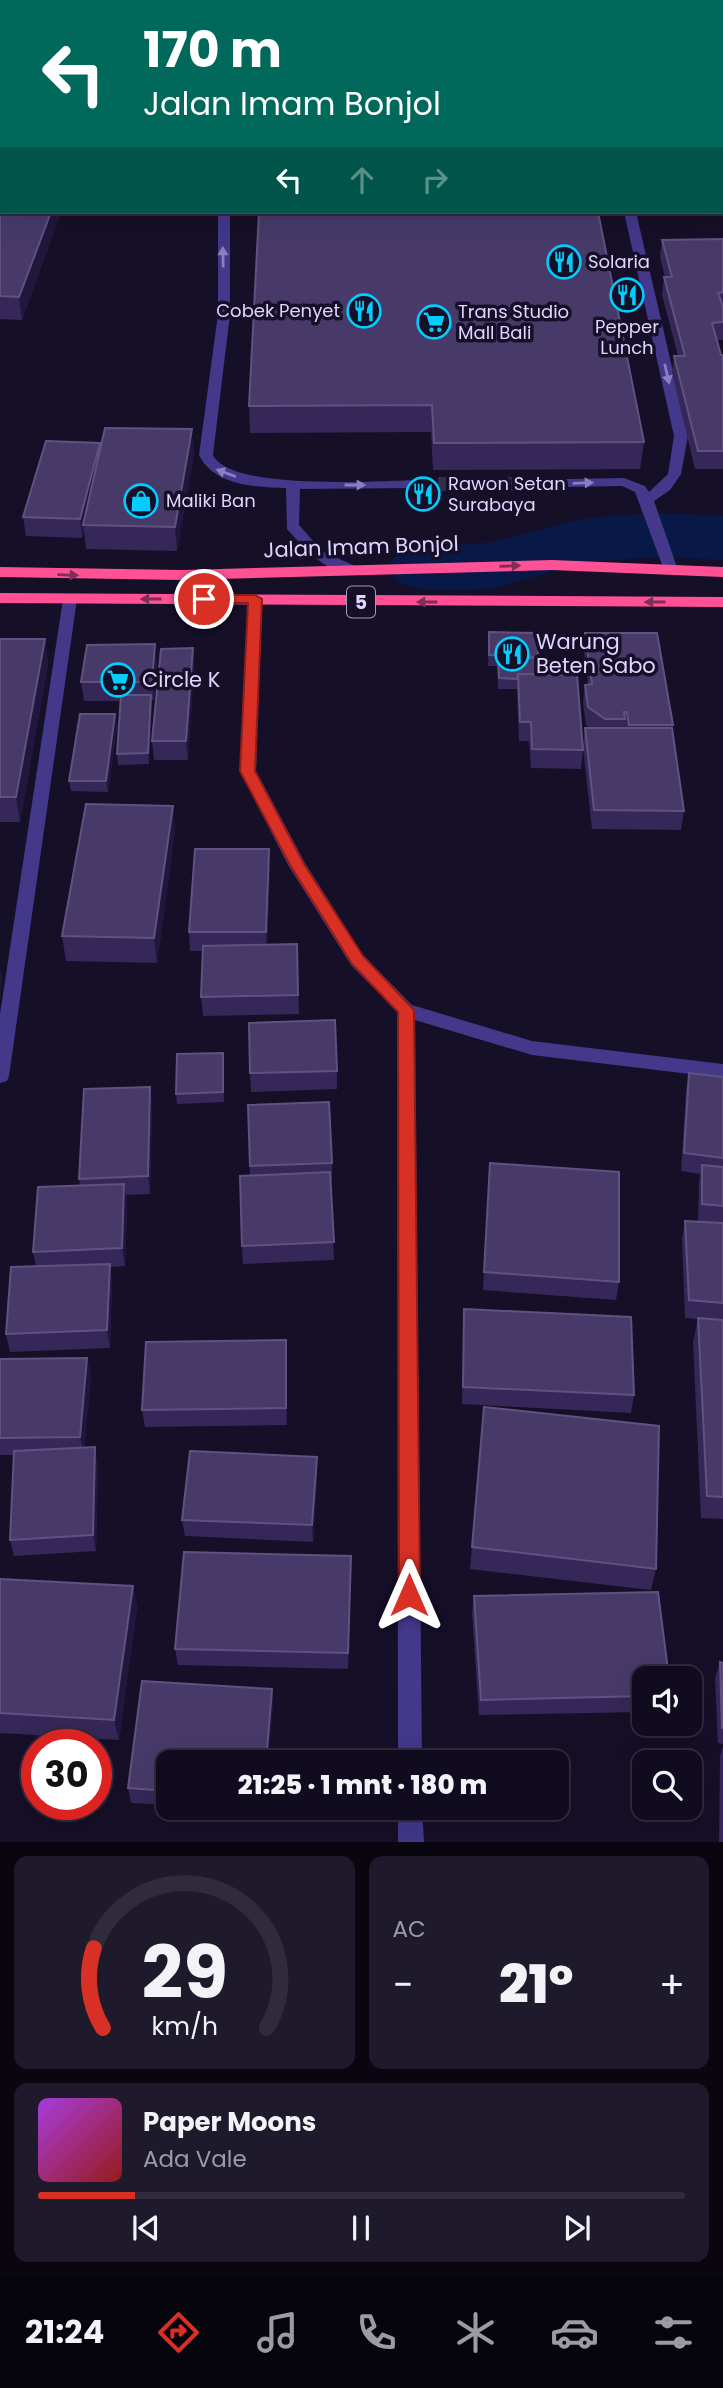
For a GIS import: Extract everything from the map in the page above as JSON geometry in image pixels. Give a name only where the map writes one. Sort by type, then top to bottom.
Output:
[{"type":"highway","name":"Jalan Imam Bonjol","points":[[0,572],[182,575],[347,568],[552,565],[723,572]]},
{"type":"highway","points":[[347,568],[348,602]]},
{"type":"highway","name":"5","points":[[0,598],[723,602]]},
{"type":"street","points":[[224,214],[224,314],[206,455],[216,470],[293,485],[417,484]]},
{"type":"street","points":[[630,214],[681,436],[677,474],[668,487],[647,500]]},
{"type":"street","points":[[514,484],[624,482],[640,489],[647,500],[671,570]]},
{"type":"street","points":[[293,485],[292,526],[317,554],[347,568]]},
{"type":"street","points":[[0,1076],[70,599]]},
{"type":"street","points":[[255,599],[248,771],[298,865],[357,960],[406,1010],[532,1048],[723,1071]]},
{"type":"street","points":[[406,1010],[410,1750]]},
{"type":"street","points":[[410,1820],[411,1842]]},
{"type":"building","points":[[0,214],[50,214],[19,297],[0,296]]},
{"type":"building","name":"Trans Studio Mall Bali","points":[[259,214],[598,214],[644,442],[434,443],[432,405],[249,406]]},
{"type":"building","points":[[723,239],[723,292],[718,293],[723,307],[723,322],[712,323],[723,355],[723,451],[698,451],[674,356],[685,356],[664,277],[672,277],[662,240]]},
{"type":"building","name":"Maliki Ban","points":[[105,428],[192,429],[175,527],[83,525]]},
{"type":"building","points":[[46,441],[100,443],[80,519],[23,517]]},
{"type":"building","points":[[489,632],[537,633],[538,657],[489,655]]},
{"type":"building","points":[[585,633],[657,633],[673,725],[629,725],[627,712],[624,712],[625,719],[605,719],[588,707],[585,685],[592,684]]},
{"type":"building","points":[[0,639],[45,639],[16,797],[0,797]]},
{"type":"building","points":[[155,644],[152,682],[81,682],[87,645]]},
{"type":"building","points":[[193,648],[186,741],[152,741],[161,649]]},
{"type":"building","points":[[498,658],[544,658],[545,674],[518,674],[517,679],[499,678]]},
{"type":"building","points":[[518,674],[577,675],[583,750],[532,749],[531,722],[520,722]]},
{"type":"building","points":[[121,695],[151,695],[148,753],[117,754]]},
{"type":"building","points":[[80,714],[115,714],[106,781],[69,781]]},
{"type":"building","points":[[585,728],[672,728],[684,811],[594,810]]},
{"type":"building","points":[[86,804],[173,806],[154,938],[62,936]]},
{"type":"building","points":[[195,849],[269,849],[266,932],[189,932]]},
{"type":"building","points":[[297,944],[298,995],[201,997],[203,946]]},
{"type":"building","points":[[335,1020],[337,1071],[250,1073],[249,1023]]},
{"type":"building","points":[[223,1053],[223,1092],[176,1094],[177,1054]]},
{"type":"building","points":[[689,1073],[723,1077],[723,1158],[684,1153]]},
{"type":"building","points":[[150,1087],[148,1176],[79,1179],[84,1089]]},
{"type":"building","points":[[329,1102],[332,1163],[250,1166],[248,1105]]},
{"type":"building","points":[[490,1163],[619,1172],[619,1282],[484,1272]]},
{"type":"building","points":[[702,1165],[723,1167],[723,1206],[702,1204]]},
{"type":"building","points":[[330,1172],[334,1242],[242,1246],[240,1176]]},
{"type":"building","points":[[124,1184],[122,1248],[33,1252],[38,1187]]},
{"type":"building","points":[[685,1221],[723,1223],[723,1303],[689,1300]]},
{"type":"building","points":[[110,1264],[107,1330],[6,1334],[11,1267]]},
{"type":"building","points":[[464,1309],[631,1317],[634,1395],[463,1387]]},
{"type":"building","points":[[698,1318],[723,1320],[723,1497],[707,1496]]},
{"type":"building","points":[[286,1340],[286,1408],[142,1410],[146,1342]]},
{"type":"building","points":[[87,1358],[80,1437],[0,1438],[0,1359]]},
{"type":"building","points":[[484,1407],[659,1426],[656,1569],[472,1547]]},
{"type":"building","points":[[95,1447],[93,1535],[10,1540],[14,1451]]},
{"type":"building","points":[[190,1451],[317,1457],[312,1525],[182,1520]]},
{"type":"building","points":[[184,1552],[351,1556],[348,1653],[175,1649]]},
{"type":"building","points":[[0,1579],[133,1586],[114,1720],[0,1713]]},
{"type":"building","points":[[658,1592],[667,1666],[632,1666],[632,1696],[481,1700],[474,1596]]},
{"type":"building","points":[[720,1662],[723,1663],[723,1728],[722,1728]]},
{"type":"building","points":[[142,1681],[272,1689],[267,1750],[156,1750],[156,1790],[128,1788]]},
{"type":"waterway","points":[[426,567],[489,566],[585,540],[657,535],[723,538]]},
{"type":"tunnel","points":[[417,484],[515,484]]},
{"type":"place","name":"Solaria","points":[[564,262]]},
{"type":"place","name":"Pepper Lunch","points":[[627,295]]},
{"type":"place","name":"Cobek Penyet","points":[[364,311]]},
{"type":"place","name":"Trans Studio Mall Bali","points":[[434,322]]},
{"type":"place","name":"Rawon Setan Surabaya","points":[[423,494]]},
{"type":"place","name":"Maliki Ban","points":[[141,501]]},
{"type":"place","name":"Warung Beten Sabo","points":[[512,654]]},
{"type":"place","name":"Circle K","points":[[118,680]]},
{"type":"route","points":[[204,599],[255,599],[248,771],[298,865],[357,960],[406,1010],[409,1595]]}]
